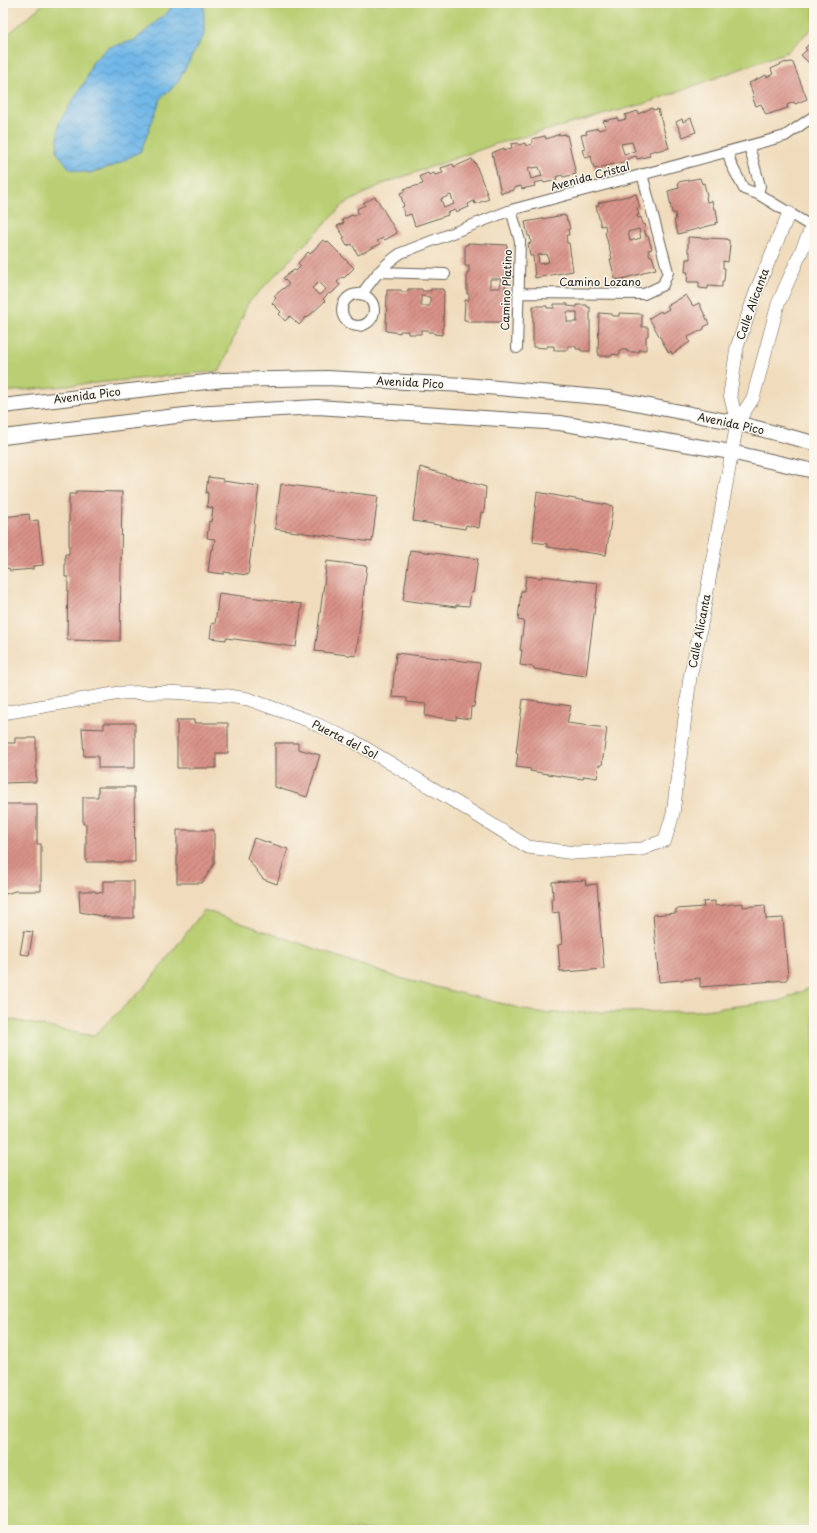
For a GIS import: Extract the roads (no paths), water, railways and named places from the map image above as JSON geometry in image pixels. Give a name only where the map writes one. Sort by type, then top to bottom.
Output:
[{"type":"main road","name":"Avenida Pico","points":[[3,406],[223,380],[326,378],[464,385],[609,398],[737,423],[814,443]]},
{"type":"main road","points":[[3,437],[193,414],[317,407],[560,424],[731,452],[814,471]]},
{"type":"street","name":"Avenida Cristal","points":[[362,294],[387,262],[401,253],[510,210],[785,136],[814,116]]},
{"type":"street","points":[[749,146],[760,186],[758,194]]},
{"type":"street","points":[[728,152],[731,164],[744,189],[758,194],[813,228]]},
{"type":"street","name":"Camino Lozano","points":[[518,293],[644,294],[663,285],[668,272],[642,174]]},
{"type":"street","name":"Camino Platino","points":[[510,210],[520,241],[517,348]]},
{"type":"street","name":"Calle Alicanta","points":[[737,423],[730,394],[737,347],[757,289],[789,213]]},
{"type":"street","name":"Calle Alicanta","points":[[665,840],[673,814],[690,677],[737,423],[753,398],[778,304],[813,228]]},
{"type":"street","points":[[378,272],[445,274]]},
{"type":"street","name":"Puerta del Sol","points":[[3,713],[120,693],[170,692],[229,696],[248,699],[307,720],[355,742],[528,847],[575,853],[642,849],[665,840]]},
{"type":"water","points":[[173,3],[204,3],[204,35],[177,83],[161,98],[141,151],[114,166],[90,173],[70,169],[57,152],[59,122],[86,80],[92,63],[107,48],[135,40],[169,11]]}]
